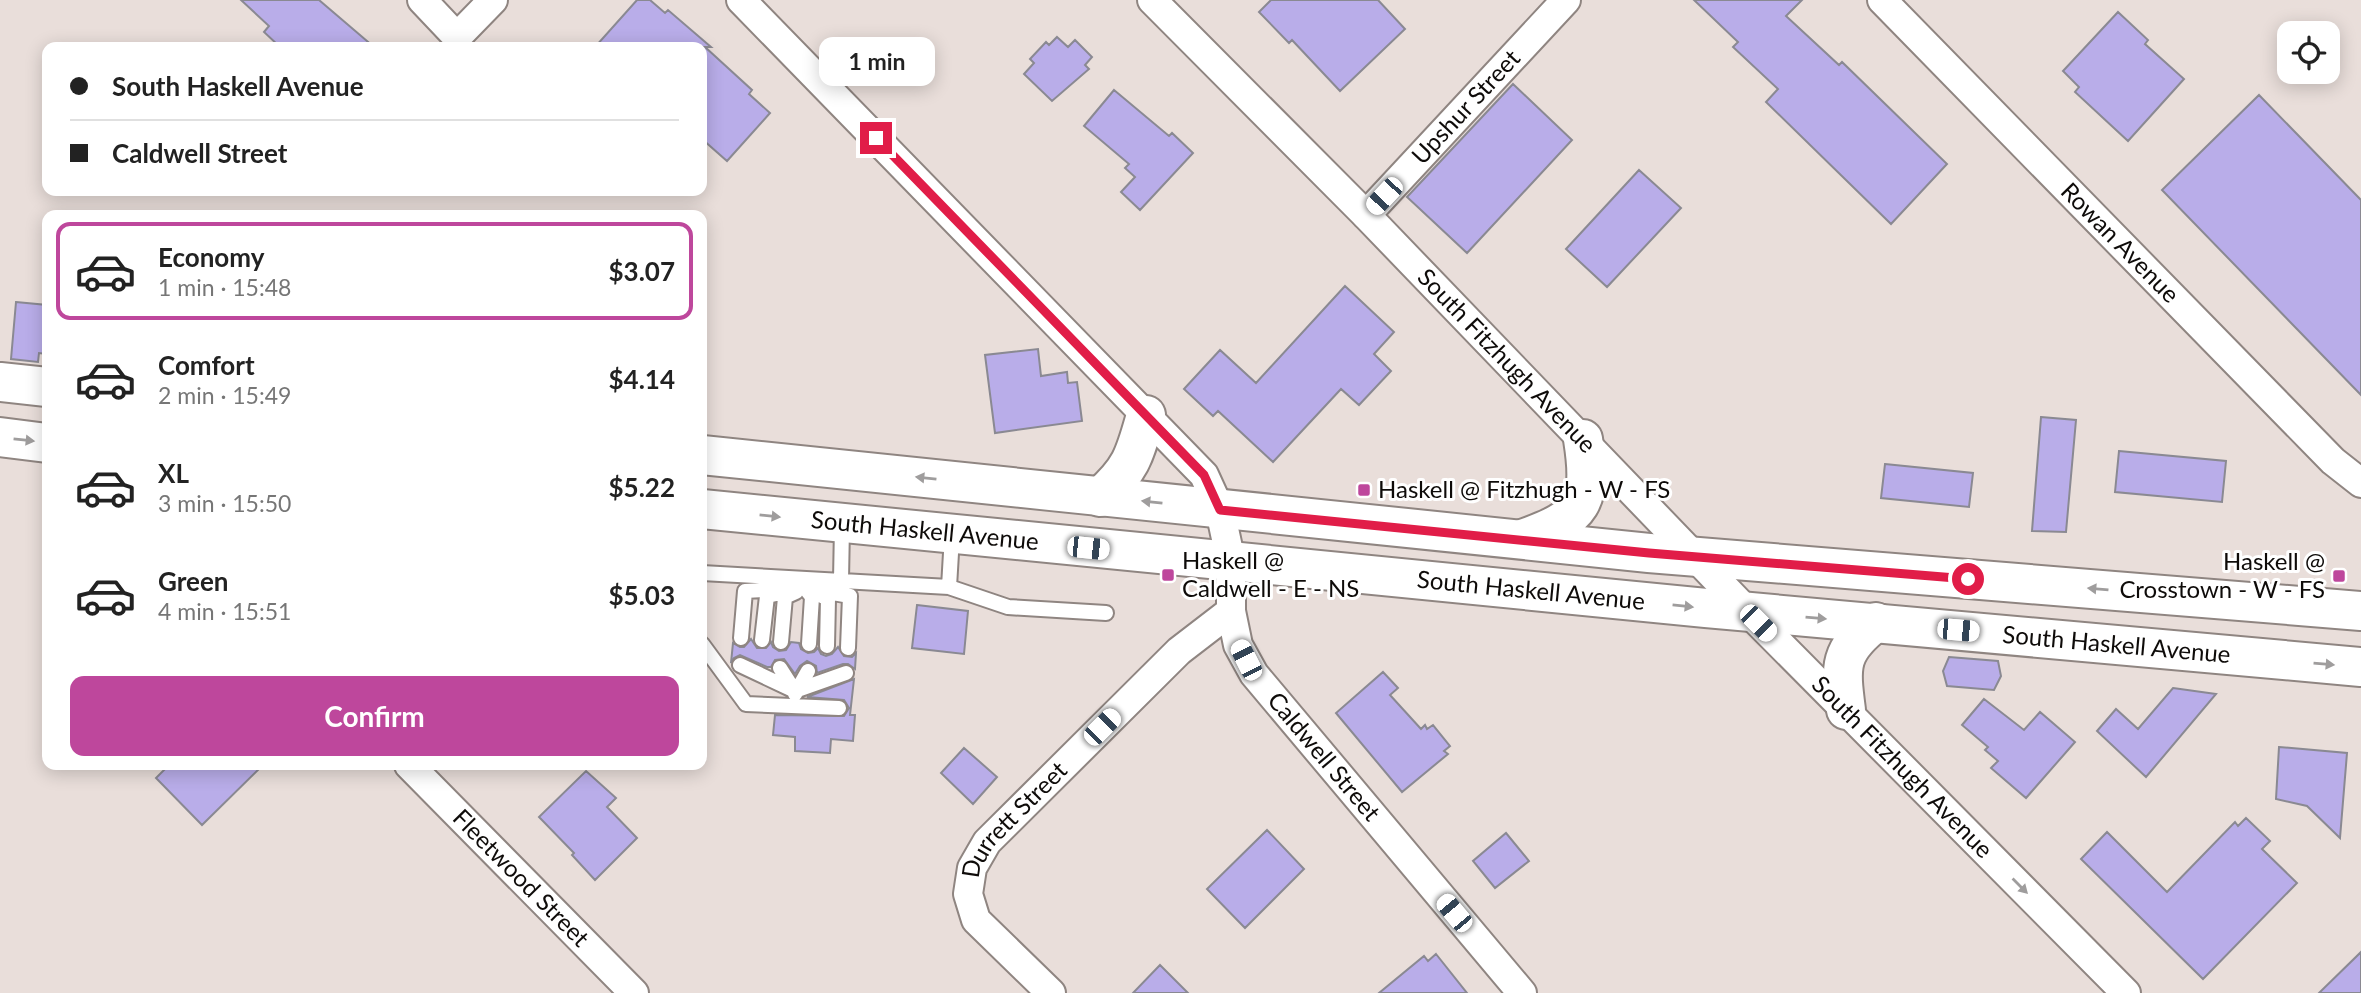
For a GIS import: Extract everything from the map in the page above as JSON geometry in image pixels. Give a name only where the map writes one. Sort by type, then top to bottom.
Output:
[{"type":"main road","points":[[0,382],[42,386]]},
{"type":"main road","points":[[1100,496],[1119,480],[1133,461],[1146,415]]},
{"type":"main road","points":[[0,438],[42,442]]},
{"type":"main road","points":[[1522,539],[1547,531],[1581,506],[1587,489],[1583,439]]},
{"type":"main road","name":"South Haskell Avenue","points":[[707,456],[1649,553],[2361,611]]},
{"type":"main road","name":"South Haskell Avenue","points":[[707,510],[1748,612],[2361,667]]},
{"type":"main road","points":[[1846,710],[1842,666],[1857,637],[1876,622]]},
{"type":"street","points":[[422,0],[457,37],[493,0]]},
{"type":"street","name":"Caldwell Street","points":[[741,0],[1204,475],[1220,510],[1231,562],[1231,611],[1238,645],[1254,674],[1267,693],[1522,993]]},
{"type":"street","name":"South Fitzhugh Avenue","points":[[1152,0],[1366,215],[1693,556],[2126,993]]},
{"type":"street","name":"Upshur Street","points":[[1366,215],[1566,0]]},
{"type":"street","name":"Rowan Avenue","points":[[1882,0],[2333,461],[2361,483]]},
{"type":"street","name":"Durrett Street","points":[[1051,993],[976,920],[968,894],[972,868],[987,842],[1179,651],[1231,611]]},
{"type":"street","name":"Fleetwood Street","points":[[414,770],[634,993]]},
{"type":"lane","points":[[841,580],[842,523]]},
{"type":"lane","points":[[949,587],[952,534]]},
{"type":"lane","points":[[707,573],[804,583],[850,596],[848,648]]},
{"type":"lane","points":[[741,638],[745,590],[841,580],[949,587],[1008,607],[1106,613]]},
{"type":"lane","points":[[762,640],[767,596],[804,583]]},
{"type":"lane","points":[[781,642],[785,597],[804,583]]},
{"type":"lane","points":[[804,583],[812,597],[809,644]]},
{"type":"lane","points":[[804,583],[828,599],[827,646]]},
{"type":"lane","points":[[707,651],[746,704],[795,699],[839,708]]},
{"type":"lane","points":[[740,665],[795,699]]},
{"type":"lane","points":[[760,667],[795,699]]},
{"type":"lane","points":[[780,668],[795,699]]},
{"type":"lane","points":[[795,699],[808,671]]},
{"type":"lane","points":[[795,699],[826,672]]},
{"type":"lane","points":[[795,699],[846,673]]},
{"type":"building","points":[[241,0],[319,0],[368,42],[275,42],[264,32],[269,26]]},
{"type":"building","points":[[637,0],[650,0],[665,13],[668,10],[705,42],[599,42]]},
{"type":"building","points":[[1271,0],[1378,0],[1405,29],[1340,91],[1292,40],[1289,43],[1259,12]]},
{"type":"building","points":[[1694,0],[1802,0],[1786,16],[1839,65],[1842,62],[1947,164],[1891,224],[1766,102],[1778,89],[1733,47],[1738,42]]},
{"type":"building","points":[[2118,12],[2148,40],[2145,44],[2184,79],[2128,141],[2075,92],[2079,87],[2063,71]]},
{"type":"building","points":[[1057,37],[1068,47],[1075,40],[1092,57],[1085,65],[1089,69],[1052,101],[1024,74],[1034,63],[1030,59],[1046,42],[1049,45]]},
{"type":"building","points":[[707,49],[752,90],[749,94],[770,113],[727,161],[707,143]]},
{"type":"building","points":[[1513,84],[1572,140],[1467,253],[1407,197]]},
{"type":"building","points":[[1114,90],[1169,136],[1172,133],[1193,153],[1140,210],[1121,192],[1135,177],[1125,168],[1129,164],[1084,126]]},
{"type":"building","points":[[2259,95],[2361,200],[2361,395],[2162,190]]},
{"type":"building","points":[[1639,170],[1681,208],[1607,287],[1566,249]]},
{"type":"building","points":[[1345,286],[1394,332],[1374,354],[1391,371],[1359,405],[1341,389],[1273,462],[1218,411],[1213,416],[1184,389],[1220,350],[1256,383]]},
{"type":"building","points":[[16,302],[42,305],[42,353],[39,353],[38,362],[11,359]]},
{"type":"building","points":[[1038,349],[1041,376],[1067,372],[1068,383],[1077,382],[1082,421],[995,433],[985,355]]},
{"type":"building","points":[[2041,417],[2076,420],[2066,532],[2032,531]]},
{"type":"building","points":[[2119,451],[2226,461],[2222,502],[2115,492]]},
{"type":"building","points":[[1885,464],[1973,473],[1969,507],[1881,498]]},
{"type":"building","points":[[917,605],[968,611],[964,654],[912,648]]},
{"type":"building","points":[[751,639],[757,648],[766,648],[771,642],[779,651],[786,650],[791,642],[799,643],[801,649],[808,653],[818,648],[821,654],[826,656],[838,647],[844,656],[852,657],[856,653],[855,669],[843,664],[817,673],[816,666],[807,661],[795,674],[784,659],[775,660],[771,667],[767,667],[740,655],[731,663],[733,643],[744,647]]},
{"type":"building","points":[[1949,657],[1998,661],[2001,676],[1994,690],[1947,686],[1943,671]]},
{"type":"building","points":[[1383,672],[1398,688],[1390,695],[1421,729],[1425,725],[1427,729],[1433,725],[1450,746],[1444,751],[1448,754],[1402,792],[1336,713]]},
{"type":"building","points":[[854,679],[850,715],[855,715],[853,741],[831,739],[830,753],[795,751],[795,737],[773,735],[775,715],[844,716],[849,708],[844,700],[807,697]]},
{"type":"building","points":[[2173,688],[2216,694],[2146,777],[2097,731],[2116,709],[2138,729]]},
{"type":"building","points":[[1984,699],[2024,730],[2040,712],[2075,742],[2026,798],[1991,768],[1998,761],[1985,750],[1988,747],[1962,725]]},
{"type":"building","points":[[2279,747],[2347,753],[2340,838],[2307,806],[2276,799]]},
{"type":"building","points":[[964,748],[997,777],[973,804],[941,773]]},
{"type":"building","points":[[164,770],[258,770],[202,825],[156,778]]},
{"type":"building","points":[[586,771],[616,798],[607,807],[637,838],[595,880],[572,855],[574,853],[539,817]]},
{"type":"building","points":[[2246,818],[2270,841],[2262,849],[2297,883],[2203,979],[2081,859],[2107,832],[2167,892],[2235,822],[2238,826]]},
{"type":"building","points":[[1267,830],[1304,869],[1245,928],[1207,889]]},
{"type":"building","points":[[1506,833],[1529,861],[1495,888],[1473,861]]},
{"type":"building","points":[[2361,952],[2361,993],[2319,993]]},
{"type":"building","points":[[1436,954],[1467,993],[1379,993],[1424,956],[1428,961]]},
{"type":"building","points":[[1160,965],[1188,993],[1133,993]]},
{"type":"place","name":"Haskell @ Fitzhugh - W - FS","points":[[1364,490]]},
{"type":"place","name":"Haskell @ Caldwell - E - NS","points":[[1168,575]]},
{"type":"place","name":"Haskell @ Crosstown - W - FS","points":[[2339,576]]},
{"type":"route","points":[[876,138],[1204,475],[1220,510],[1649,553],[1968,579]]}]
